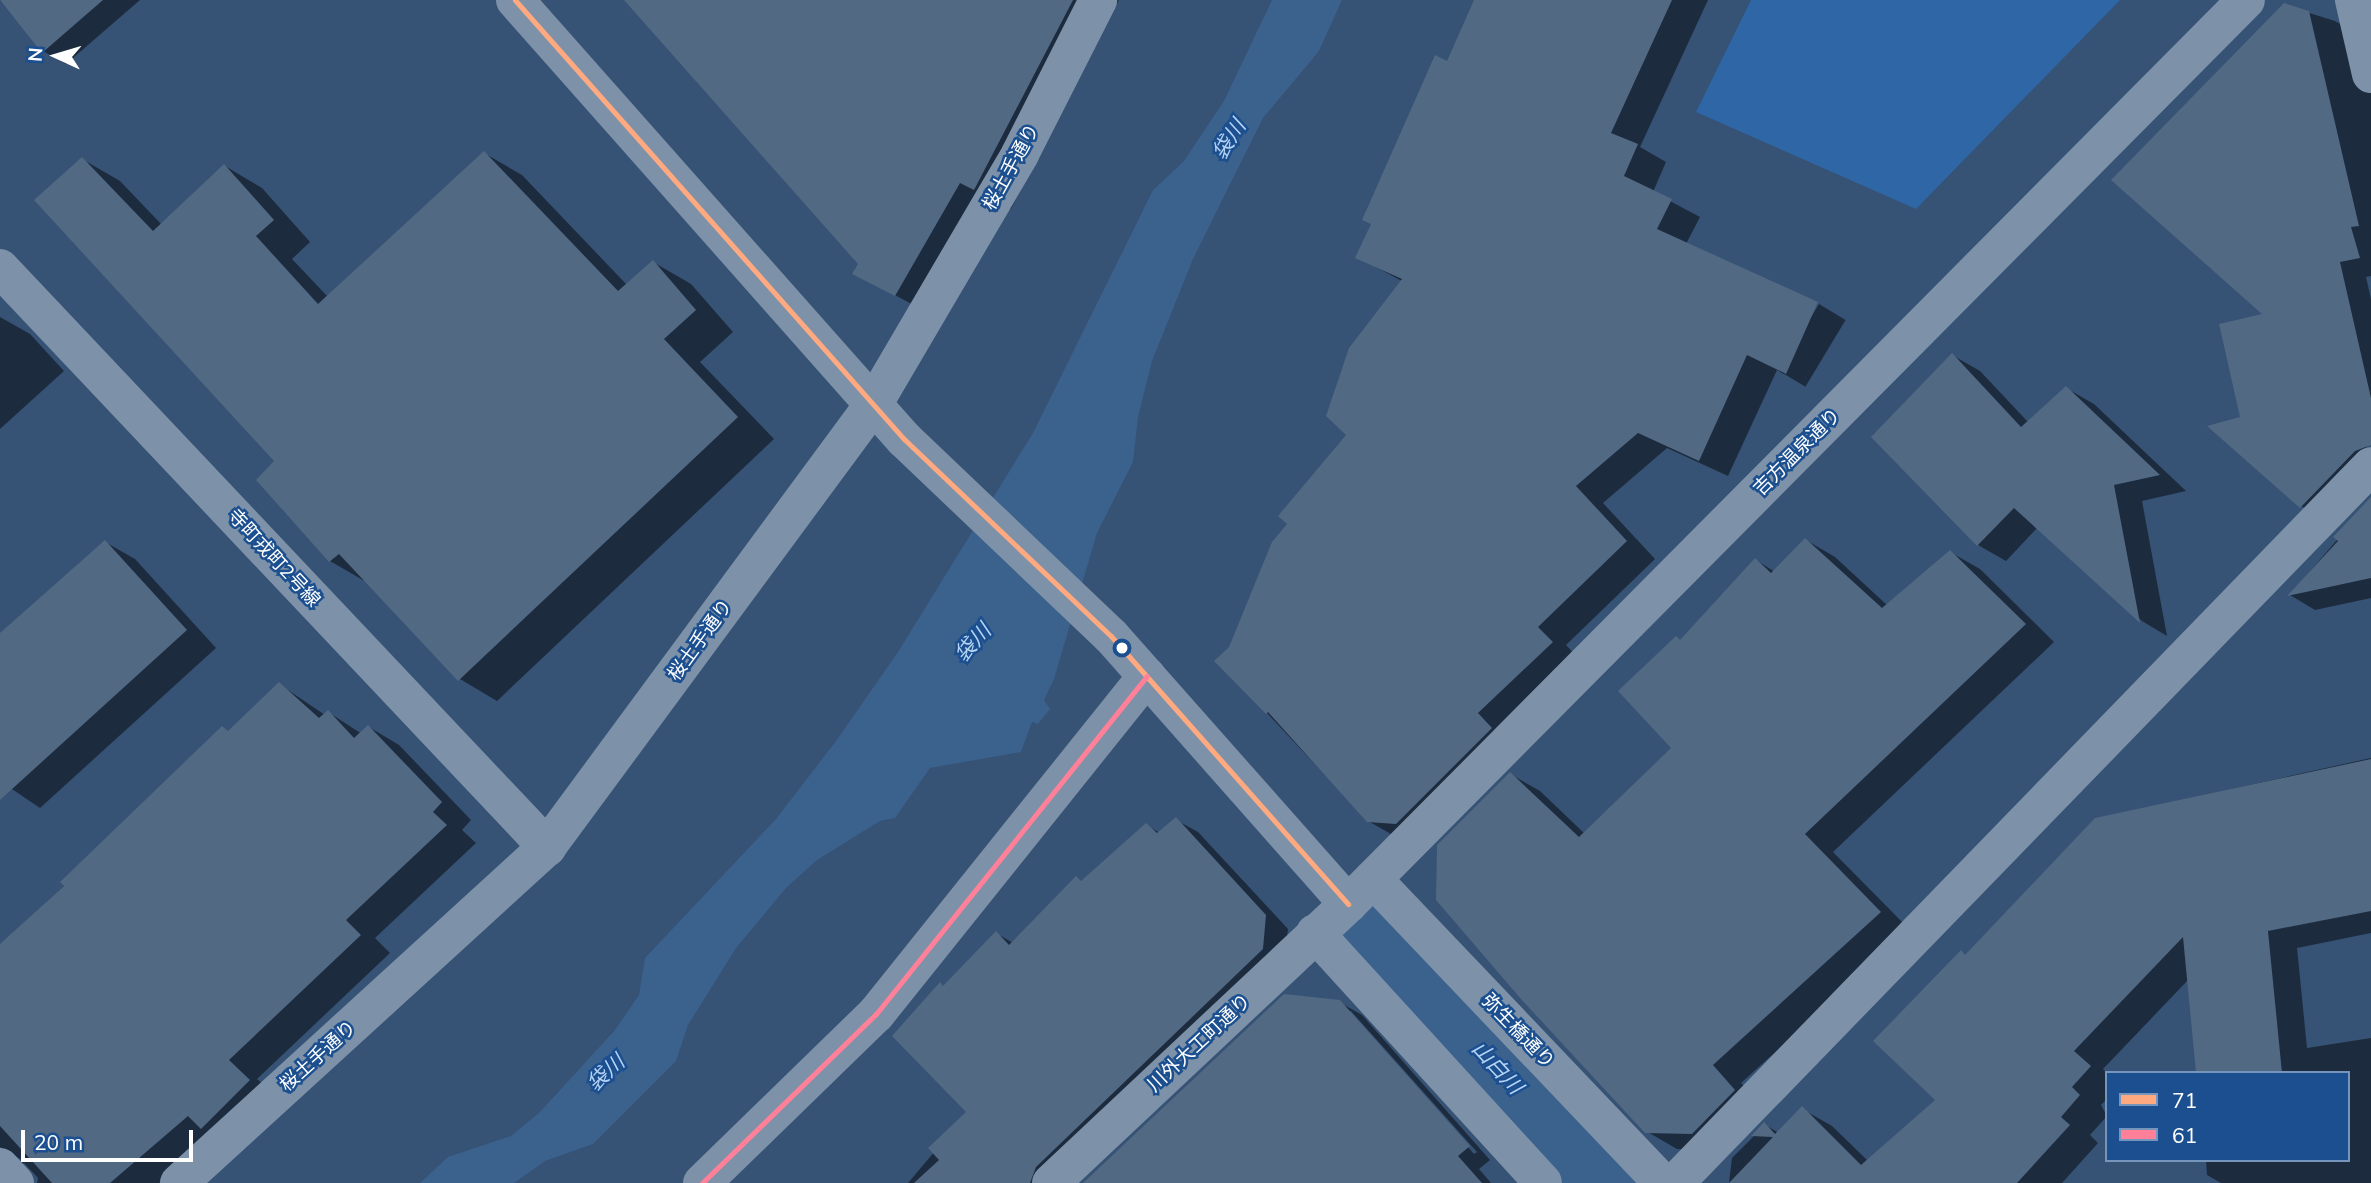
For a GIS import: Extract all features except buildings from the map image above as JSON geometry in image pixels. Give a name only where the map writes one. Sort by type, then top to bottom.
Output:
[{"type":"street","name":"弥生橋通り","points":[[515,0],[904,439],[1111,636],[1147,677],[1360,891],[1663,1183]]},
{"type":"street","name":"桜土手通り","points":[[179,1183],[547,847],[873,405],[1020,154],[1098,0]]},
{"type":"street","name":"吉方温泉通り","points":[[1360,891],[2246,0]]},
{"type":"street","points":[[2354,0],[2371,74]]},
{"type":"street","name":"寺町戎町2号線","points":[[0,268],[547,847]]},
{"type":"street","points":[[1675,1183],[2371,466]]},
{"type":"street","points":[[702,1183],[876,1014],[1147,677]]},
{"type":"street","name":"川外大工町通り","points":[[1051,1183],[1360,891]]},
{"type":"street","points":[[1315,933],[1543,1183]]},
{"type":"street","points":[[0,1167],[15,1183]]},
{"type":"shaded area","points":[[1751,0],[2120,0],[1916,209],[1696,112]]},
{"type":"water","name":"袋川","points":[[1272,0],[1342,0],[1319,51],[1263,118],[1193,259],[1152,361],[1138,417],[1133,462],[1097,533],[1054,679],[1044,700],[1050,709],[1038,724],[1032,722],[1021,752],[930,768],[895,818],[880,821],[817,860],[786,888],[736,948],[688,1025],[676,1061],[593,1144],[545,1161],[514,1183],[420,1183],[448,1157],[511,1136],[539,1113],[615,1030],[639,995],[645,958],[776,819],[836,741],[898,652],[1033,433],[1153,190],[1184,161],[1224,101]]},
{"type":"waterway","name":"山白川","points":[[1390,951],[1607,1183]]},
{"type":"transit line","name":"71","points":[[515,0],[904,439],[1111,636],[1348,904]]},
{"type":"transit line","name":"61","points":[[702,1183],[876,1014],[1147,676]]}]
